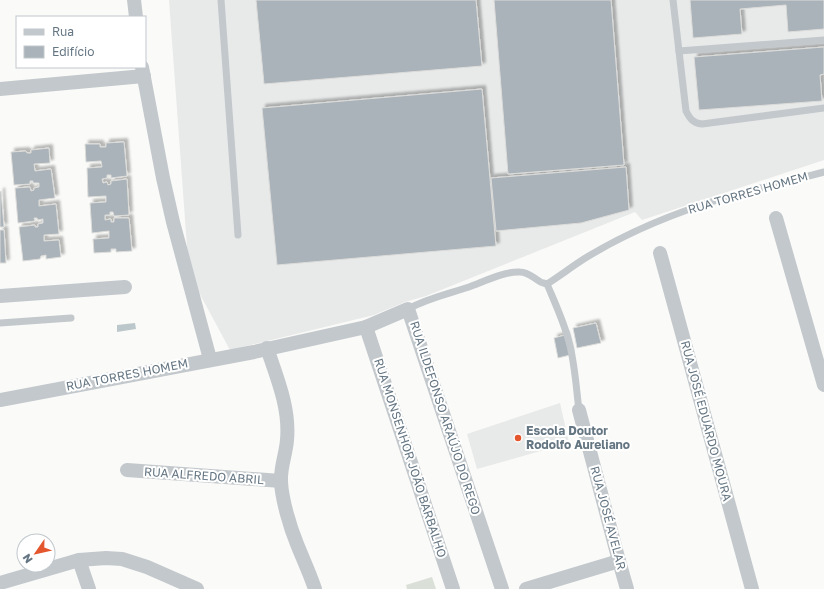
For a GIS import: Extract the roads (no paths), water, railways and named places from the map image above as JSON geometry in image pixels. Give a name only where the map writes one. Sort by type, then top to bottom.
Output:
[{"type":"street","points":[[134,0],[136,16]]},
{"type":"street","points":[[0,89],[143,72],[173,222],[210,360]]},
{"type":"street","points":[[776,218],[824,385]]},
{"type":"street","name":"RUA JOSÉ EDUARDO MOURA","points":[[660,253],[752,589]]},
{"type":"street","points":[[0,296],[125,287]]},
{"type":"street","name":"RUA ILDEFONSO ARAÚJO DO REGO","points":[[254,352],[366,327],[408,309],[502,589]]},
{"type":"street","name":"RUA MONSENHOR JOÃO BARBALHO","points":[[366,327],[454,589]]},
{"type":"street","points":[[267,348],[284,397],[287,421],[287,440],[281,481],[289,521],[296,543],[315,589]]},
{"type":"street","name":"RUA TORRES HOMEM","points":[[0,400],[254,352]]},
{"type":"street","name":"RUA JOSÉ AVELAR","points":[[579,410],[627,589]]},
{"type":"street","name":"RUA ALFREDO ABRIL","points":[[128,470],[281,481]]},
{"type":"street","points":[[0,583],[79,560],[106,558],[122,559],[147,567],[197,589]]},
{"type":"street","points":[[79,560],[89,589]]},
{"type":"street","points":[[526,589],[619,561]]},
{"type":"lane","points":[[221,0],[238,235]]},
{"type":"lane","points":[[673,0],[686,111],[692,121],[702,124],[824,108]]},
{"type":"lane","points":[[679,51],[824,40]]},
{"type":"lane","name":"RUA TORRES HOMEM","points":[[547,284],[586,257],[611,243],[676,214],[724,198],[824,172]]},
{"type":"lane","points":[[408,309],[420,302],[506,274],[519,272],[527,273],[540,282],[547,284]]},
{"type":"lane","name":"RUA JOSÉ AVELAR","points":[[547,284],[565,328],[569,342],[573,359],[579,410]]},
{"type":"lane","points":[[0,324],[71,318]]},
{"type":"place","name":"Escola Doutor Rodolfo Aureliano","points":[[518,438]]}]
